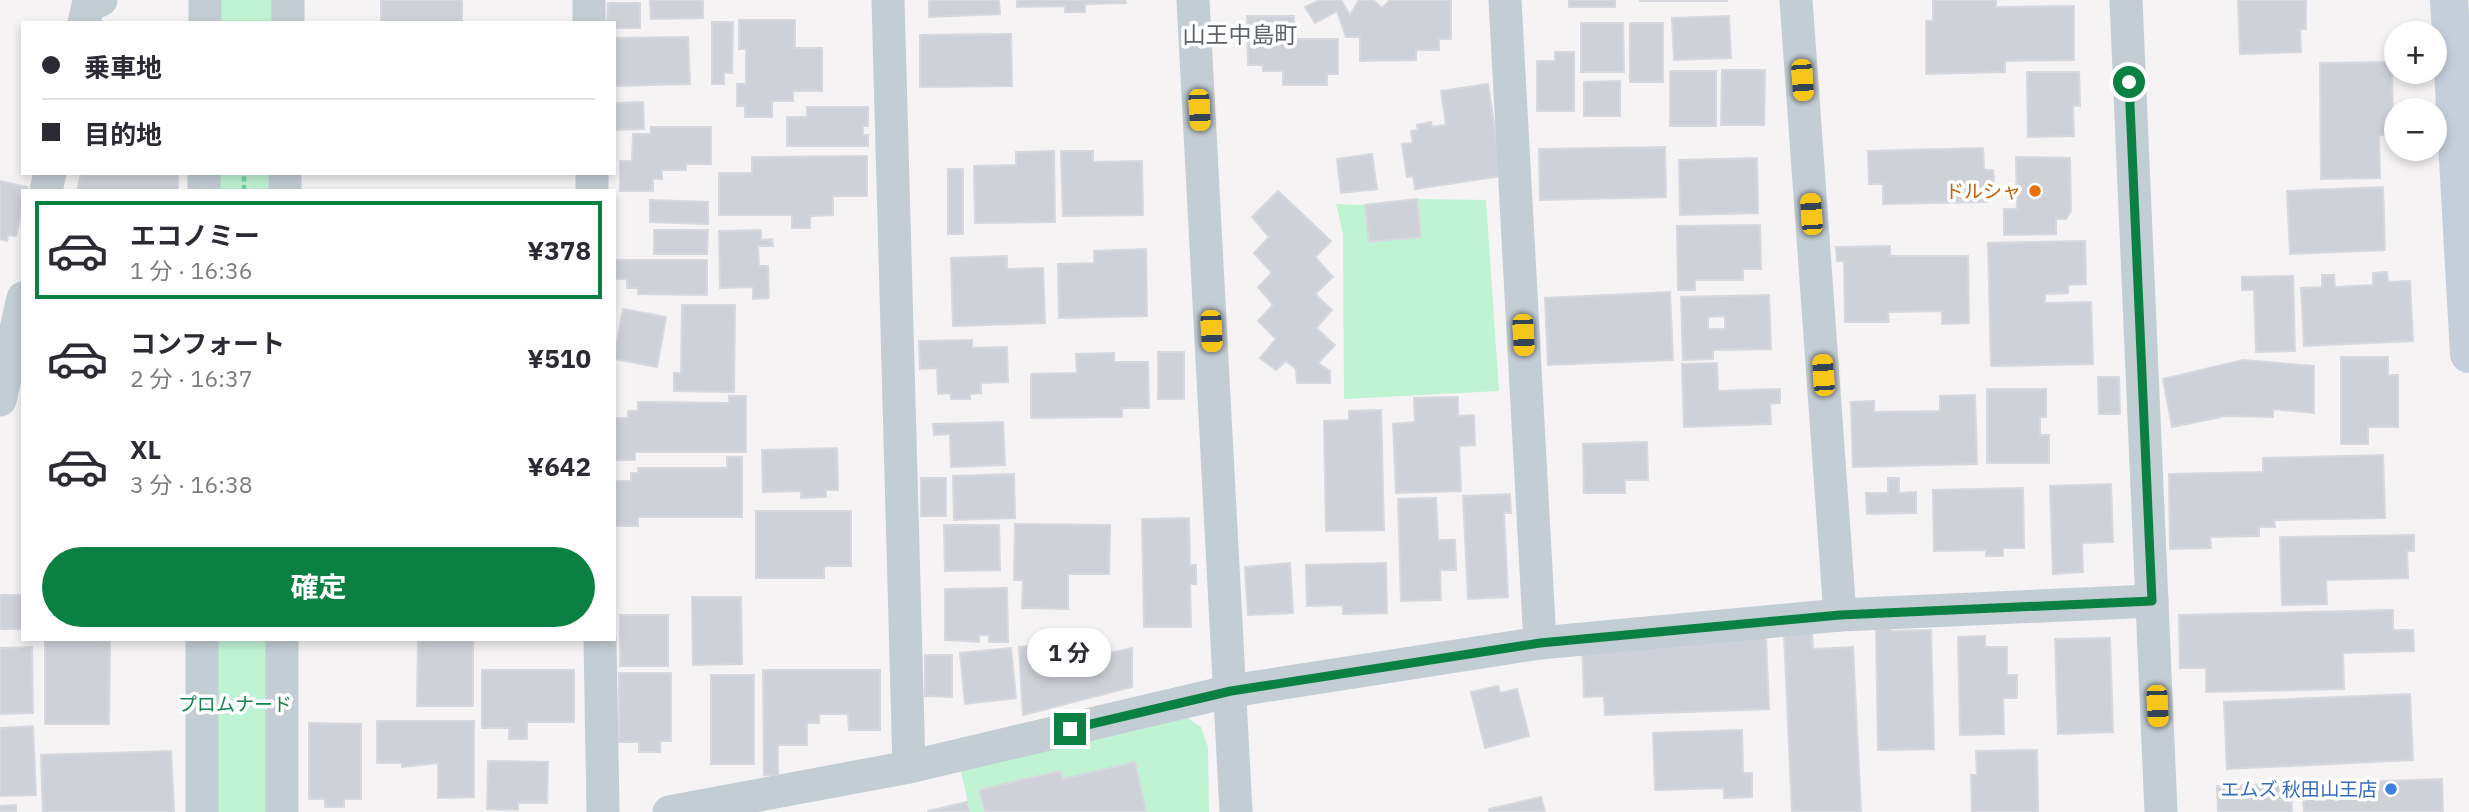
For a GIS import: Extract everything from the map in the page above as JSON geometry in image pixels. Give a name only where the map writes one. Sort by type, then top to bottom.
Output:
[{"type":"street","points":[[84,21],[88,5],[101,0]]},
{"type":"street","points":[[205,0],[205,21]]},
{"type":"street","points":[[288,0],[288,21]]},
{"type":"street","points":[[589,0],[589,21]]},
{"type":"street","points":[[888,0],[909,767]]},
{"type":"street","points":[[1193,0],[1236,812]]},
{"type":"street","points":[[1505,0],[1540,643]]},
{"type":"street","points":[[1796,0],[1840,615]]},
{"type":"street","points":[[2126,0],[2161,812]]},
{"type":"street","points":[[2449,0],[2469,355]]},
{"type":"street","points":[[0,400],[21,307]]},
{"type":"street","points":[[668,812],[909,767],[1231,691],[1540,643],[1840,615],[2152,601]]},
{"type":"street","points":[[202,641],[202,812]]},
{"type":"street","points":[[282,641],[282,812]]},
{"type":"street","points":[[600,641],[603,812]]},
{"type":"green space","points":[[214,0],[276,0],[275,21],[214,21]]},
{"type":"green space","points":[[212,175],[273,175],[273,189],[212,189]]},
{"type":"green space","points":[[1417,199],[1486,200],[1499,391],[1344,399],[1343,234],[1336,204],[1365,205],[1370,242],[1421,237]]},
{"type":"green space","name":"プロムナード","points":[[205,641],[267,641],[266,812],[204,812]]},
{"type":"green space","points":[[1186,717],[1201,727],[1208,747],[1209,812],[1146,812],[1135,763],[1063,779],[1060,772],[979,791],[985,812],[970,812],[960,767]]},
{"type":"building","points":[[381,0],[462,0],[462,21],[381,21]]},
{"type":"building","points":[[650,0],[703,0],[703,18],[651,19]]},
{"type":"building","points":[[929,0],[999,0],[1000,14],[929,17]]},
{"type":"building","points":[[1017,0],[1125,0],[1126,3],[1085,4],[1085,12],[1065,12],[1065,6],[1017,7]]},
{"type":"building","points":[[1320,0],[1341,0],[1350,15],[1359,0],[1373,0],[1382,8],[1390,0],[1451,0],[1451,39],[1439,39],[1439,50],[1416,50],[1416,60],[1360,61],[1360,37],[1346,37],[1337,11],[1315,23],[1305,7]]},
{"type":"building","points":[[1569,0],[1615,0],[1615,7],[1569,7]]},
{"type":"building","points":[[1727,0],[1727,1],[1640,1]]},
{"type":"building","points":[[1933,0],[1996,0],[1996,7],[2074,6],[2074,60],[2005,61],[2005,72],[1926,74],[1926,21],[1933,21]]},
{"type":"building","points":[[2238,0],[2306,0],[2306,29],[2300,29],[2301,52],[2240,54]]},
{"type":"building","points":[[608,3],[640,3],[640,28],[616,28],[616,21],[607,21]]},
{"type":"building","points":[[1247,16],[1294,16],[1294,39],[1338,39],[1338,74],[1327,74],[1327,85],[1283,85],[1283,71],[1263,71],[1263,65],[1248,65]]},
{"type":"building","points":[[1729,16],[1731,58],[1674,60],[1672,18]]},
{"type":"building","points":[[739,20],[795,20],[795,48],[822,48],[822,91],[793,91],[793,101],[772,101],[772,117],[745,117],[745,106],[737,106],[737,84],[746,84],[746,49],[739,49]]},
{"type":"building","points":[[712,22],[733,22],[732,73],[724,73],[724,84],[712,84]]},
{"type":"building","points":[[1581,23],[1623,23],[1624,72],[1581,72]]},
{"type":"building","points":[[1630,23],[1663,23],[1663,82],[1630,82]]},
{"type":"building","points":[[1011,34],[1012,86],[920,87],[920,35]]},
{"type":"building","points":[[688,37],[690,84],[616,86],[616,38]]},
{"type":"building","points":[[1555,52],[1574,52],[1574,111],[1537,111],[1537,61],[1555,61]]},
{"type":"building","points":[[2384,62],[2384,84],[2392,84],[2392,98],[2384,98],[2384,135],[2379,135],[2380,178],[2321,179],[2320,63]]},
{"type":"building","points":[[1722,70],[1765,70],[1764,125],[1721,125]]},
{"type":"building","points":[[1670,71],[1716,71],[1716,126],[1670,126]]},
{"type":"building","points":[[2027,72],[2079,72],[2080,106],[2073,106],[2074,136],[2028,137]]},
{"type":"building","points":[[1620,81],[1620,116],[1584,116],[1584,82]]},
{"type":"building","points":[[1488,84],[1502,176],[1415,189],[1413,176],[1407,177],[1402,144],[1413,143],[1411,131],[1418,130],[1417,125],[1431,122],[1432,127],[1446,125],[1441,91]]},
{"type":"building","points":[[643,102],[644,129],[616,130],[616,103]]},
{"type":"building","points":[[807,107],[868,107],[868,126],[863,126],[863,135],[868,135],[868,146],[787,146],[787,117],[807,117]]},
{"type":"building","points":[[651,127],[711,127],[711,164],[686,164],[686,170],[662,170],[662,179],[653,179],[653,191],[620,191],[620,161],[632,161],[633,134],[651,134]]},
{"type":"building","points":[[1665,147],[1666,197],[1540,200],[1539,149]]},
{"type":"building","points":[[1983,148],[1984,170],[1993,170],[1994,181],[1986,181],[1987,202],[1883,204],[1883,184],[1869,184],[1868,151]]},
{"type":"building","points":[[1054,151],[1055,222],[975,223],[974,166],[1016,165],[1016,152]]},
{"type":"building","points":[[1061,151],[1093,151],[1093,162],[1142,161],[1143,215],[1063,216]]},
{"type":"building","points":[[1372,154],[1377,189],[1341,193],[1337,159]]},
{"type":"building","points":[[867,156],[867,196],[833,196],[833,215],[810,216],[810,228],[792,228],[792,215],[719,215],[719,173],[752,173],[752,157]]},
{"type":"building","points":[[2016,157],[2070,158],[2071,211],[2066,219],[2056,219],[2056,234],[2004,235],[2004,209],[2017,209]]},
{"type":"building","points":[[1757,158],[1758,213],[1680,215],[1679,160]]},
{"type":"building","points":[[948,169],[963,169],[963,234],[948,234]]},
{"type":"building","points":[[81,175],[178,175],[178,189],[77,189]]},
{"type":"building","points":[[0,181],[27,187],[21,189],[21,214],[16,236],[8,235],[7,241],[0,239]]},
{"type":"building","points":[[2383,187],[2385,250],[2290,254],[2287,191]]},
{"type":"building","points":[[1278,191],[1331,241],[1315,257],[1333,277],[1315,294],[1332,310],[1316,328],[1335,345],[1318,363],[1330,371],[1330,383],[1297,383],[1296,369],[1286,361],[1276,370],[1260,358],[1276,339],[1258,321],[1273,305],[1258,287],[1272,273],[1254,253],[1269,237],[1252,217]]},
{"type":"building","points":[[1417,199],[1421,237],[1369,242],[1365,205]]},
{"type":"building","points":[[650,200],[708,202],[708,224],[650,222]]},
{"type":"building","points":[[1760,225],[1761,269],[1743,269],[1743,280],[1695,280],[1695,290],[1678,290],[1677,226]]},
{"type":"building","points":[[654,230],[708,230],[707,254],[654,254]]},
{"type":"building","points":[[761,230],[761,240],[772,239],[773,246],[758,246],[759,266],[768,266],[769,298],[753,299],[753,287],[720,288],[719,231]]},
{"type":"building","points":[[2085,241],[2086,284],[2068,285],[2068,293],[2045,294],[2045,303],[2091,302],[2093,364],[1991,366],[1988,243]]},
{"type":"building","points":[[1890,246],[1890,256],[1968,256],[1969,323],[1942,324],[1942,311],[1888,312],[1889,322],[1845,322],[1844,261],[1837,261],[1836,247]]},
{"type":"building","points":[[1146,249],[1147,316],[1059,318],[1058,264],[1094,263],[1094,251]]},
{"type":"building","points":[[1007,256],[1007,269],[1043,268],[1045,323],[953,326],[951,258]]},
{"type":"building","points":[[616,260],[707,260],[707,295],[638,294],[638,288],[627,288],[627,279],[616,279]]},
{"type":"building","points":[[2387,272],[2388,282],[2410,281],[2413,341],[2304,346],[2301,288],[2322,287],[2322,275],[2334,275],[2335,287],[2373,285],[2373,273]]},
{"type":"building","points":[[2293,276],[2295,351],[2256,352],[2254,290],[2242,290],[2242,277]]},
{"type":"building","points":[[1670,292],[1673,360],[1548,365],[1545,298]]},
{"type":"building","points":[[1769,295],[1771,349],[1713,350],[1713,359],[1683,360],[1681,297]],"holes":[[[1725,316],[1725,329],[1708,329],[1708,317]]]},
{"type":"building","points":[[682,305],[735,305],[734,392],[674,391],[674,373],[681,373]]},
{"type":"building","points":[[623,309],[666,317],[657,367],[616,359]]},
{"type":"building","points":[[972,340],[972,348],[1007,347],[1008,382],[981,383],[981,393],[970,394],[970,399],[951,399],[951,393],[938,394],[937,368],[920,369],[919,341]]},
{"type":"building","points":[[1158,352],[1184,352],[1184,399],[1158,399]]},
{"type":"building","points":[[1114,353],[1114,362],[1148,362],[1149,408],[1122,408],[1122,417],[1031,418],[1031,374],[1077,373],[1076,354]]},
{"type":"building","points":[[2341,357],[2388,357],[2388,375],[2398,375],[2398,427],[2368,427],[2368,444],[2341,444]]},
{"type":"building","points":[[2243,360],[2314,366],[2314,413],[2273,409],[2273,417],[2226,416],[2172,427],[2163,379]]},
{"type":"building","points":[[1717,363],[1718,391],[1780,389],[1780,403],[1770,404],[1771,424],[1684,427],[1682,364]]},
{"type":"building","points":[[2098,377],[2119,377],[2120,414],[2099,414]]},
{"type":"building","points":[[1987,389],[2046,389],[2046,417],[2040,417],[2040,435],[2049,435],[2049,463],[1987,463]]},
{"type":"building","points":[[1975,395],[1977,464],[1853,467],[1851,402],[1874,401],[1874,412],[1940,411],[1940,396]]},
{"type":"building","points":[[729,396],[746,396],[746,452],[635,452],[635,460],[616,460],[616,418],[628,418],[628,411],[638,411],[638,402],[729,403]]},
{"type":"building","points":[[1458,397],[1458,416],[1474,415],[1475,445],[1459,446],[1461,491],[1396,493],[1393,424],[1415,422],[1414,398]]},
{"type":"building","points":[[1381,410],[1384,530],[1326,531],[1324,421],[1349,420],[1349,411]]},
{"type":"building","points":[[1003,422],[1005,465],[951,467],[950,434],[934,435],[933,424]]},
{"type":"building","points":[[1647,442],[1648,480],[1625,480],[1625,493],[1584,493],[1583,444]]},
{"type":"building","points":[[837,448],[838,490],[826,490],[826,497],[801,498],[801,491],[763,492],[762,450]]},
{"type":"building","points":[[2383,455],[2385,518],[2274,520],[2275,527],[2259,527],[2259,536],[2210,537],[2211,548],[2170,549],[2169,474],[2263,472],[2263,458]]},
{"type":"building","points":[[727,457],[742,457],[742,517],[638,517],[638,526],[616,526],[616,481],[631,481],[631,473],[638,473],[638,468],[727,468]]},
{"type":"building","points":[[1014,474],[1015,518],[954,520],[953,476]]},
{"type":"building","points":[[921,478],[946,478],[946,516],[921,516]]},
{"type":"building","points":[[1888,478],[1899,478],[1899,493],[1916,492],[1916,513],[1867,514],[1866,493],[1888,493]]},
{"type":"building","points":[[2111,484],[2113,542],[2082,543],[2083,572],[2053,574],[2050,486]]},
{"type":"building","points":[[2023,488],[2024,548],[2003,548],[2003,556],[1986,556],[1986,550],[1934,551],[1933,490]]},
{"type":"building","points":[[1510,494],[1511,513],[1504,513],[1508,597],[1468,599],[1463,496]]},
{"type":"building","points":[[1436,498],[1438,540],[1455,540],[1456,570],[1440,570],[1441,600],[1401,601],[1398,499]]},
{"type":"building","points":[[756,511],[851,511],[851,566],[824,566],[824,578],[756,578]]},
{"type":"building","points":[[1189,518],[1190,565],[1196,565],[1196,584],[1190,584],[1191,627],[1144,627],[1142,519]]},
{"type":"building","points":[[1015,524],[1110,525],[1109,574],[1068,574],[1068,609],[1022,608],[1023,580],[1014,580]]},
{"type":"building","points":[[944,525],[999,525],[1000,570],[945,571]]},
{"type":"building","points":[[2414,535],[2414,551],[2407,551],[2408,578],[2326,580],[2327,604],[2282,605],[2280,537]]},
{"type":"building","points":[[1290,563],[1293,613],[1248,615],[1245,567]]},
{"type":"building","points":[[1386,563],[1387,613],[1343,614],[1343,605],[1307,606],[1306,565]]},
{"type":"building","points":[[1007,588],[1008,642],[989,642],[989,635],[979,635],[979,642],[945,640],[945,589]]},
{"type":"building","points":[[0,595],[21,595],[21,629],[0,629]]},
{"type":"building","points":[[692,597],[741,597],[742,664],[693,665]]},
{"type":"building","points":[[2393,610],[2393,630],[2413,630],[2414,651],[2343,653],[2344,689],[2206,692],[2206,668],[2180,668],[2179,615]]},
{"type":"building","points":[[620,615],[668,615],[668,666],[620,666]]},
{"type":"building","points":[[1876,624],[1891,624],[1891,631],[1931,630],[1934,749],[1878,750]]},
{"type":"building","points":[[1812,632],[1813,649],[1853,647],[1861,812],[1792,812],[1784,634]]},
{"type":"building","points":[[1090,635],[1098,656],[1132,648],[1132,687],[1023,715],[1019,647],[1049,644],[1053,666],[1067,663],[1061,642]]},
{"type":"building","points":[[1985,636],[1985,647],[2007,647],[2007,675],[2017,675],[2017,698],[2003,698],[2004,734],[1960,735],[1958,637]]},
{"type":"building","points":[[1766,637],[1769,709],[1605,715],[1604,696],[1584,697],[1582,644]]},
{"type":"building","points":[[2110,638],[2113,732],[2058,734],[2055,639]]},
{"type":"building","points":[[45,641],[110,641],[109,724],[45,724]]},
{"type":"building","points":[[418,641],[473,641],[473,706],[417,706]]},
{"type":"building","points":[[32,647],[33,713],[0,714],[0,648]]},
{"type":"building","points":[[1011,648],[1016,698],[965,704],[960,653]]},
{"type":"building","points":[[925,655],[952,655],[952,697],[925,696]]},
{"type":"building","points":[[482,670],[574,670],[574,722],[527,722],[527,739],[509,739],[509,728],[482,728]]},
{"type":"building","points":[[763,670],[880,670],[880,730],[849,730],[848,714],[819,714],[819,723],[807,723],[807,745],[778,745],[778,775],[764,775]]},
{"type":"building","points":[[619,673],[671,673],[671,741],[660,741],[660,752],[639,752],[639,742],[619,742]]},
{"type":"building","points":[[711,675],[754,675],[754,764],[711,764]]},
{"type":"building","points":[[1498,686],[1500,693],[1517,689],[1529,736],[1485,748],[1471,692]]},
{"type":"building","points":[[2410,694],[2413,760],[2227,769],[2224,702]]},
{"type":"building","points":[[377,721],[474,721],[474,797],[438,798],[438,763],[402,767],[402,763],[377,763]]},
{"type":"building","points":[[309,723],[361,724],[361,799],[344,799],[344,807],[325,807],[325,799],[309,799]]},
{"type":"building","points":[[33,726],[36,795],[0,796],[0,728]]},
{"type":"building","points":[[1742,730],[1743,773],[1752,773],[1752,797],[1724,798],[1724,788],[1655,790],[1653,733]]},
{"type":"building","points":[[2037,750],[2038,812],[1972,812],[1971,775],[1977,775],[1976,751]]},
{"type":"building","points":[[171,751],[174,812],[43,812],[41,755]]},
{"type":"building","points":[[488,761],[548,762],[547,803],[518,803],[518,810],[487,809]]},
{"type":"building","points":[[1135,762],[1146,812],[985,812],[979,790],[1060,771],[1063,779]]},
{"type":"building","points":[[2442,779],[2443,812],[2304,812],[2302,784]]},
{"type":"building","points":[[2291,784],[2292,812],[2218,812],[2217,786]]},
{"type":"building","points":[[1541,797],[1545,812],[1490,812],[1489,809]]},
{"type":"building","points":[[967,802],[969,812],[928,812],[928,811]]},
{"type":"building","points":[[16,805],[16,812],[0,812],[0,806]]},
{"type":"place","name":"ドルシャ","points":[[2035,191]]},
{"type":"place","name":"エムズ 秋田山王店","points":[[2391,789]]},
{"type":"district","name":"山王中島町","points":[[1240,35]]},
{"type":"route","points":[[1070,729],[1231,691],[1540,643],[1840,615],[2152,601],[2129,82]]}]
